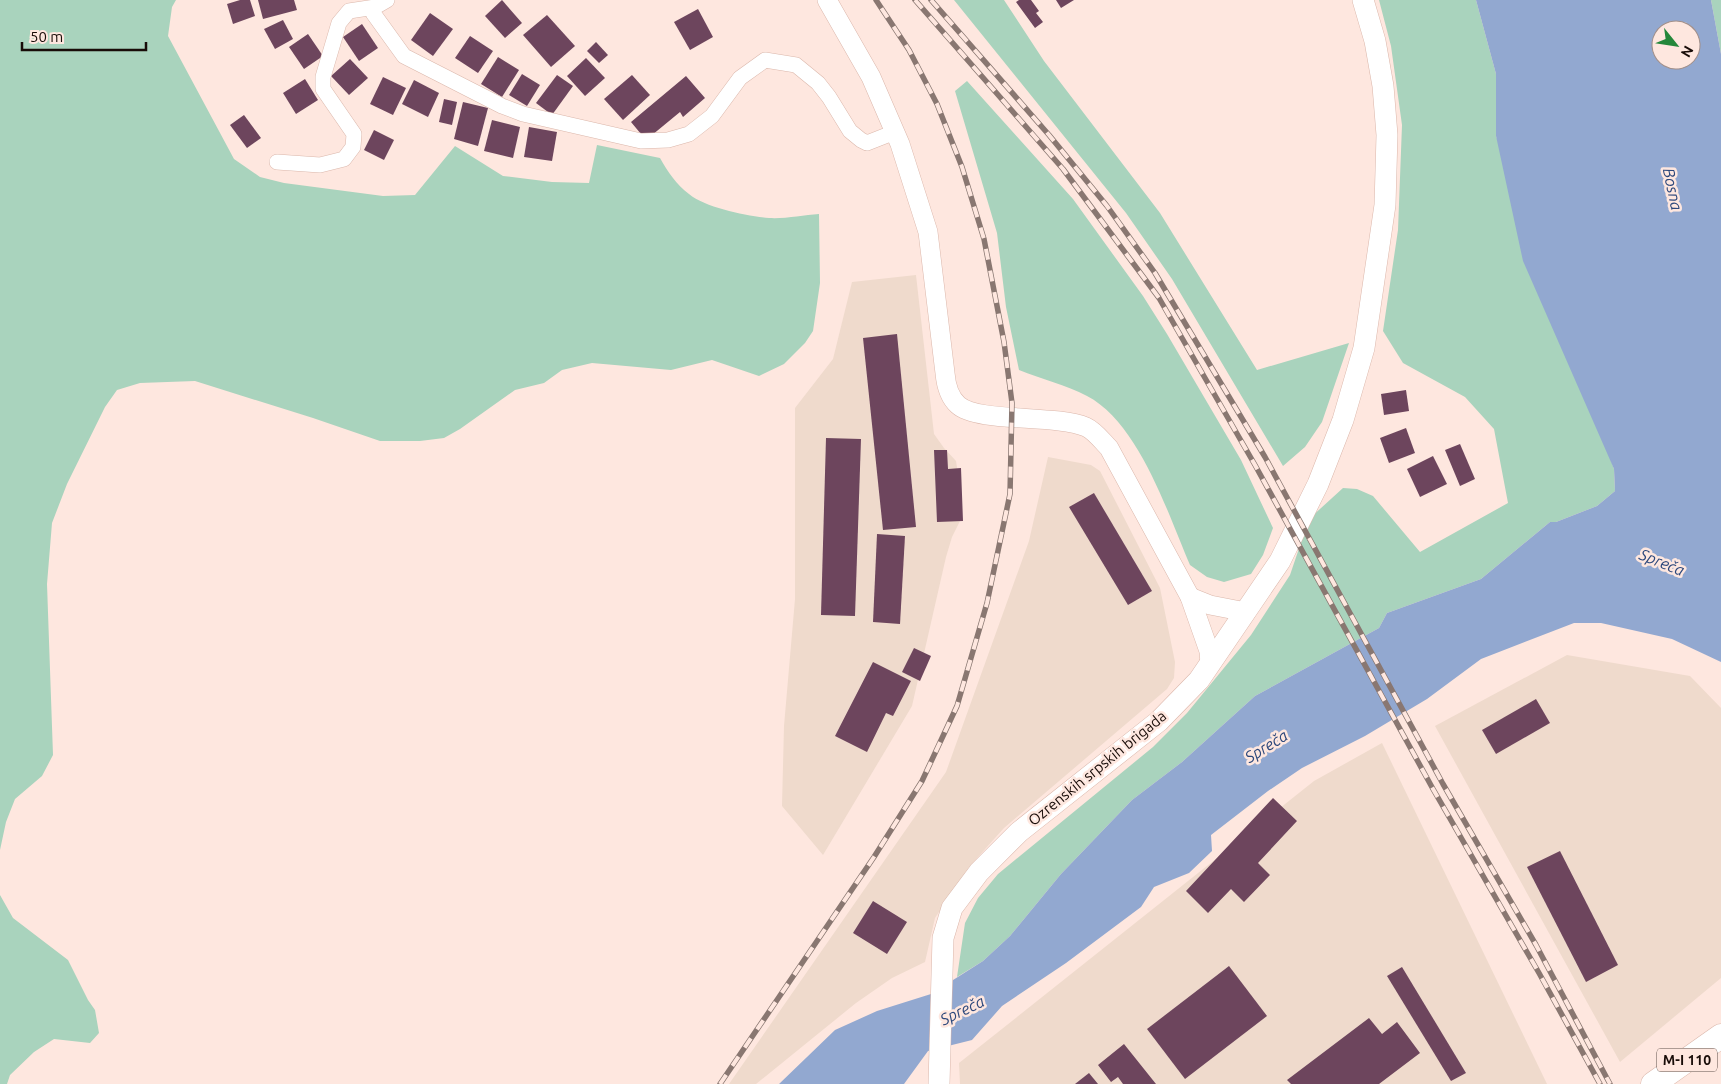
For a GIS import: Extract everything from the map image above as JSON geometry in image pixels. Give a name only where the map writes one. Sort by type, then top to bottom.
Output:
[{"type":"main road","name":"Ozrenskih srpskih brigada","points":[[939,1084],[943,938],[952,908],[979,872],[1018,832],[1159,721],[1199,680],[1280,561],[1318,484],[1343,420],[1364,348],[1385,205],[1387,135],[1380,68],[1363,0]]},
{"type":"main road","name":"M-I 110","points":[[1653,1084],[1721,1036]]},
{"type":"street","points":[[827,0],[871,77],[895,132],[928,232],[946,387],[952,398],[958,405],[988,415],[1036,418],[1076,424],[1089,428],[1109,448],[1190,597],[1207,645],[1210,664]]},
{"type":"street","points":[[381,3],[374,13],[376,18],[404,56],[502,106],[523,114],[641,141],[668,140],[689,134],[712,116],[740,78],[764,60],[796,65],[818,83],[850,131],[860,140],[867,143],[895,132]]},
{"type":"street","points":[[277,162],[320,165],[344,159],[353,147],[354,134],[323,89],[323,78],[339,23],[349,11],[381,3]]},
{"type":"street","points":[[1190,597],[1210,605],[1246,612]]},
{"type":"shaded area","points":[[916,275],[934,434],[956,461],[962,499],[962,517],[952,537],[946,557],[912,706],[823,855],[782,806],[784,726],[795,599],[795,408],[833,359],[852,282]]},
{"type":"shaded area","points":[[1048,457],[1091,465],[1100,471],[1160,588],[1175,662],[1174,678],[1167,689],[1004,828],[969,867],[935,918],[925,962],[892,978],[856,1003],[756,1084],[729,1084],[946,772],[1029,541]]},
{"type":"shaded area","points":[[1567,655],[1690,676],[1721,708],[1721,978],[1620,1062],[1435,726]]},
{"type":"shaded area","points":[[1382,743],[1547,1084],[960,1084],[959,1063],[1314,781]]},
{"type":"green space","points":[[0,0],[176,0],[172,7],[168,36],[234,159],[260,177],[284,183],[383,196],[415,195],[455,146],[503,176],[552,182],[589,183],[597,145],[660,158],[673,178],[684,190],[696,199],[716,207],[769,218],[819,214],[820,283],[813,331],[805,343],[784,364],[759,376],[712,360],[671,370],[592,363],[562,370],[544,383],[515,390],[460,429],[444,438],[420,441],[380,441],[195,381],[140,383],[117,390],[105,407],[67,484],[52,523],[47,584],[53,755],[42,776],[15,799],[6,822],[0,850]]},
{"type":"green space","points":[[954,0],[1004,0],[1044,61],[1160,213],[1257,370],[1349,343],[1322,422],[1305,447],[1283,466],[1172,279],[1126,213]]},
{"type":"green space","points":[[1379,0],[1476,0],[1496,74],[1496,136],[1614,469],[1615,491],[1597,506],[1556,522],[1550,522],[1481,579],[1387,613],[1379,628],[1255,696],[1182,762],[1132,800],[1061,874],[1010,936],[983,961],[957,977],[965,923],[978,898],[998,874],[1153,747],[1187,713],[1251,635],[1290,575],[1309,519],[1343,488],[1357,489],[1373,496],[1420,552],[1508,503],[1494,429],[1465,397],[1403,363],[1383,331],[1398,230],[1402,125],[1391,46]]},
{"type":"green space","points":[[1711,0],[1721,0],[1721,54]]},
{"type":"green space","points":[[967,81],[1073,199],[1143,296],[1241,460],[1273,528],[1263,555],[1251,574],[1224,582],[1207,577],[1190,565],[1150,472],[1137,448],[1122,427],[1105,409],[1087,396],[1019,370],[1006,307],[997,233],[955,91]]},
{"type":"green space","points":[[0,895],[13,918],[68,960],[95,1010],[99,1033],[90,1043],[54,1039],[34,1052],[10,1075],[7,1084],[0,1084]]},
{"type":"water","points":[[1476,0],[1711,0],[1721,54],[1721,662],[1672,639],[1601,623],[1574,623],[1481,659],[1427,699],[1365,736],[1302,768],[1268,791],[1211,835],[1212,851],[1189,873],[1154,887],[1141,907],[1066,963],[1002,1006],[972,1040],[928,1051],[904,1084],[779,1084],[835,1030],[877,1011],[931,994],[983,961],[1010,936],[1061,874],[1132,800],[1182,762],[1255,696],[1379,628],[1387,613],[1481,579],[1550,522],[1556,522],[1597,506],[1615,491],[1614,469],[1523,261],[1496,136],[1496,74]]},
{"type":"building","points":[[240,0],[250,0],[255,16],[233,24],[227,4]]},
{"type":"building","points":[[258,0],[294,0],[297,10],[263,19]]},
{"type":"building","points":[[502,0],[522,23],[505,38],[485,16]]},
{"type":"building","points":[[1019,0],[1031,0],[1039,11],[1036,13],[1043,22],[1035,28],[1016,2]]},
{"type":"building","points":[[1056,0],[1074,0],[1061,8]]},
{"type":"building","points":[[698,9],[713,37],[690,50],[674,22]]},
{"type":"building","points":[[430,13],[453,29],[433,56],[411,40]]},
{"type":"building","points":[[547,15],[575,46],[551,67],[523,35]]},
{"type":"building","points":[[283,20],[293,39],[275,49],[264,29]]},
{"type":"building","points":[[362,24],[378,48],[359,61],[343,37]]},
{"type":"building","points":[[308,34],[323,56],[304,69],[289,47]]},
{"type":"building","points":[[470,36],[493,51],[478,73],[455,58]]},
{"type":"building","points":[[596,42],[608,55],[599,63],[587,51]]},
{"type":"building","points":[[498,57],[519,70],[502,97],[481,84]]},
{"type":"building","points":[[586,58],[605,78],[585,96],[567,76]]},
{"type":"building","points":[[350,59],[368,78],[349,95],[331,76]]},
{"type":"building","points":[[522,74],[540,85],[527,106],[509,95]]},
{"type":"building","points":[[557,75],[573,86],[552,115],[536,103]]},
{"type":"building","points":[[632,75],[650,95],[623,120],[604,99]]},
{"type":"building","points":[[686,76],[705,98],[683,117],[680,112],[646,140],[631,122]]},
{"type":"building","points":[[383,77],[406,88],[393,115],[370,104]]},
{"type":"building","points":[[305,79],[318,100],[296,114],[283,93]]},
{"type":"building","points":[[414,80],[439,93],[428,117],[402,104]]},
{"type":"building","points":[[444,99],[457,102],[452,125],[439,122]]},
{"type":"building","points":[[463,102],[488,108],[478,146],[454,139]]},
{"type":"building","points":[[244,115],[261,138],[247,148],[230,125]]},
{"type":"building","points":[[492,120],[520,127],[513,158],[484,151]]},
{"type":"building","points":[[529,127],[557,132],[552,161],[524,157]]},
{"type":"building","points":[[374,130],[394,140],[384,160],[364,150]]},
{"type":"building","points":[[897,334],[916,527],[883,530],[863,338]]},
{"type":"building","points":[[1406,390],[1409,411],[1384,415],[1381,394]]},
{"type":"building","points":[[1406,428],[1415,453],[1389,463],[1380,438]]},
{"type":"building","points":[[826,438],[861,439],[855,616],[821,615]]},
{"type":"building","points":[[1460,444],[1475,479],[1460,486],[1445,450]]},
{"type":"building","points":[[934,450],[947,450],[948,469],[961,468],[963,521],[937,522]]},
{"type":"building","points":[[1433,456],[1447,484],[1420,497],[1407,469]]},
{"type":"building","points":[[1094,493],[1152,591],[1128,605],[1069,507]]},
{"type":"building","points":[[877,534],[905,536],[900,624],[873,622]]},
{"type":"building","points":[[914,648],[931,656],[920,681],[902,672]]},
{"type":"building","points":[[873,662],[911,681],[893,716],[886,713],[867,752],[835,736]]},
{"type":"building","points":[[1536,699],[1550,723],[1496,754],[1482,730]]},
{"type":"building","points":[[1273,798],[1297,821],[1258,863],[1270,875],[1244,902],[1231,889],[1208,913],[1186,891]]},
{"type":"building","points":[[1560,851],[1618,965],[1586,982],[1527,867]]},
{"type":"building","points":[[873,901],[907,922],[887,954],[853,933]]},
{"type":"building","points":[[1229,966],[1267,1016],[1185,1079],[1147,1029]]},
{"type":"building","points":[[1402,967],[1466,1073],[1451,1081],[1387,976]]},
{"type":"building","points":[[1369,1018],[1382,1034],[1397,1022],[1420,1053],[1379,1084],[1291,1084],[1287,1080]]},
{"type":"building","points":[[1124,1044],[1156,1084],[1123,1084],[1118,1077],[1111,1082],[1098,1065]]},
{"type":"building","points":[[1089,1073],[1098,1084],[1075,1084]]},
{"type":"railway","points":[[720,1084],[874,857],[922,781],[957,706],[987,603],[1010,494],[1012,403],[1004,342],[984,239],[962,167],[937,104],[909,50],[876,0]]},
{"type":"railway","points":[[915,0],[1063,169],[1159,298],[1255,465],[1433,789],[1539,973],[1600,1084]]},
{"type":"railway","points":[[931,0],[1049,135],[1107,206],[1155,273],[1265,457],[1443,784],[1536,945],[1610,1084]]},
{"type":"water label","name":"Bosna","points":[[1673,189]]},
{"type":"water label","name":"Spreča","points":[[1662,562]]},
{"type":"water label","name":"Spreča","points":[[1266,746]]},
{"type":"water label","name":"Spreča","points":[[962,1010]]}]
